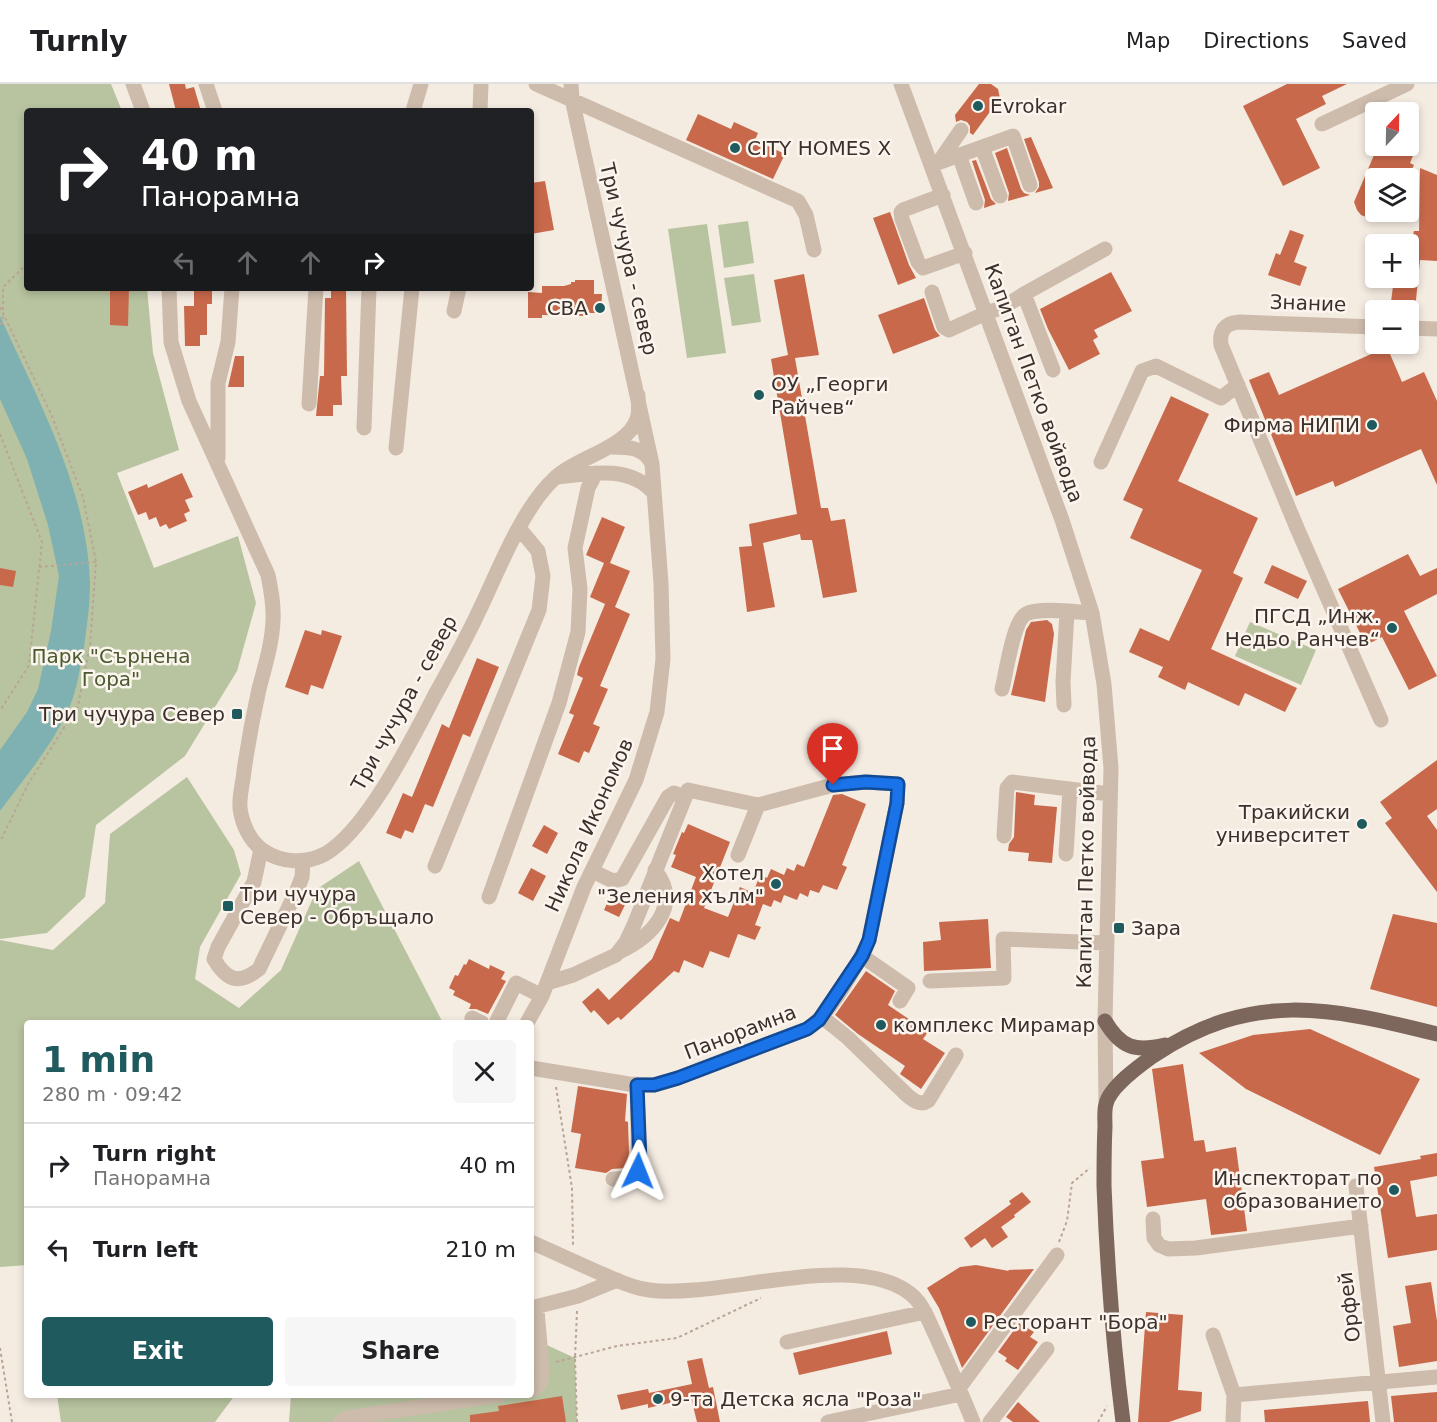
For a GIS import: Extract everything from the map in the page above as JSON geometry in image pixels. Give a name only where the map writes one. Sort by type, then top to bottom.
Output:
[{"type":"main road","points":[[1106,1103],[1120,1084],[1143,1063],[1171,1044],[1227,1019],[1285,1009],[1339,1012],[1437,1034]]},
{"type":"main road","points":[[1105,1021],[1114,1036],[1135,1048],[1171,1044]]},
{"type":"main road","name":"Капитан Петко войвода","points":[[1106,1103],[1104,1156],[1106,1250],[1111,1321],[1123,1422]]},
{"type":"street","points":[[133,84],[142,108]]},
{"type":"street","points":[[206,84],[214,108]]},
{"type":"street","points":[[414,108],[421,84]]},
{"type":"street","points":[[480,108],[481,84]]},
{"type":"street","points":[[536,84],[572,92],[798,201],[806,215],[814,250]]},
{"type":"street","name":"Капитан Петко войвода","points":[[902,84],[936,163],[943,195],[1062,520],[1092,613],[1104,684],[1111,768],[1105,1021],[1106,1103]]},
{"type":"street","points":[[1322,124],[1407,84]]},
{"type":"street","name":"Три чучура - север","points":[[572,92],[638,395],[652,464],[654,493]]},
{"type":"street","points":[[936,163],[961,130]]},
{"type":"street","points":[[936,163],[1013,135],[1030,185]]},
{"type":"street","points":[[982,147],[1000,196]]},
{"type":"street","points":[[959,155],[976,203]]},
{"type":"street","points":[[943,195],[900,212],[918,262],[923,268],[965,253]]},
{"type":"street","points":[[932,292],[946,329],[1004,307],[1105,249]]},
{"type":"street","points":[[169,291],[171,342],[189,401],[268,575],[273,597],[273,621],[268,654],[247,745],[240,806],[243,822],[250,838],[261,849],[274,857],[303,861],[302,877],[297,890],[259,969],[249,978],[239,980],[228,977],[214,960],[218,947],[254,882],[261,849]]},
{"type":"street","points":[[218,464],[218,383],[228,342],[232,291]]},
{"type":"street","points":[[309,404],[316,291]]},
{"type":"street","points":[[364,428],[369,291]]},
{"type":"street","points":[[396,448],[412,291]]},
{"type":"street","points":[[454,311],[458,291]]},
{"type":"street","points":[[1024,294],[1053,370]]},
{"type":"street","name":"Знание","points":[[1238,384],[1221,345],[1220,337],[1223,328],[1231,322],[1365,327]]},
{"type":"street","points":[[1419,328],[1437,329]]},
{"type":"street","points":[[1101,462],[1142,371],[1156,366],[1221,398],[1238,384],[1297,528],[1381,720]]},
{"type":"street","name":"Три чучура - север","points":[[303,861],[325,854],[352,832],[372,804],[419,726],[472,627],[519,528],[533,505],[555,477],[572,465],[609,447],[622,437],[638,418],[638,395]]},
{"type":"street","points":[[555,477],[596,473],[629,476],[648,472],[652,464],[639,450],[609,447]]},
{"type":"street","points":[[489,897],[560,703],[578,632],[580,589],[575,548],[588,488],[596,473]]},
{"type":"street","points":[[629,476],[641,481],[654,493]]},
{"type":"street","name":"Никола Икономов","points":[[529,1020],[544,990],[592,871],[636,780],[657,712],[663,659],[661,583],[654,493]]},
{"type":"street","points":[[435,866],[539,610],[543,576],[538,551],[519,528]]},
{"type":"street","points":[[1002,689],[1020,620],[1025,615],[1033,612],[1092,613]]},
{"type":"street","points":[[1064,705],[1063,682],[1068,612]]},
{"type":"street","name":"Панорамна","points":[[534,1069],[637,1085],[654,1085],[807,1029],[822,1017],[862,956],[869,940],[897,803],[898,784],[866,782],[833,785],[758,805]]},
{"type":"street","points":[[1004,836],[1009,784],[1017,782],[1110,794]]},
{"type":"street","points":[[1065,854],[1070,789]]},
{"type":"street","points":[[619,952],[634,925],[688,790],[758,805],[738,855]]},
{"type":"street","points":[[592,871],[613,881],[622,879],[668,797],[674,793],[685,797]]},
{"type":"street","points":[[498,1020],[516,983],[544,990],[616,955],[648,935],[661,917],[665,904],[665,891],[660,876],[655,870]]},
{"type":"street","points":[[930,981],[1004,978],[1003,939],[1107,943]]},
{"type":"street","points":[[862,956],[908,988],[900,1001]]},
{"type":"street","points":[[822,1017],[848,1038],[907,1095],[921,1103],[925,1103],[930,1098],[956,1054]]},
{"type":"street","points":[[613,1179],[635,1176],[640,1165],[637,1085]]},
{"type":"street","name":"Орфей","points":[[1356,1186],[1383,1422]]},
{"type":"street","points":[[1153,1219],[1154,1238],[1159,1245],[1168,1249],[1196,1248],[1361,1226]]},
{"type":"street","points":[[534,1243],[617,1280],[659,1291],[743,1285],[818,1276],[864,1275],[890,1282],[906,1290],[925,1312],[973,1422]]},
{"type":"street","points":[[828,1422],[960,1391],[1057,1255]]},
{"type":"street","points":[[534,1388],[541,1383],[543,1374],[538,1361],[534,1308],[578,1296],[617,1280]]},
{"type":"street","points":[[787,1342],[925,1312]]},
{"type":"street","points":[[1213,1335],[1234,1395],[1233,1422]]},
{"type":"street","points":[[990,1422],[1047,1349]]},
{"type":"street","points":[[1234,1395],[1437,1377]]},
{"type":"street","points":[[340,1422],[347,1418],[479,1398]]},
{"type":"path","points":[[1,323],[3,287],[24,267]]},
{"type":"path","points":[[0,307],[51,414],[83,497],[96,562],[90,645],[78,706],[28,784],[0,842]]},
{"type":"path","points":[[0,434],[42,542],[30,665],[0,711]]},
{"type":"path","points":[[39,567],[96,562]]},
{"type":"path","points":[[554,1073],[572,1188],[573,1262]]},
{"type":"path","points":[[538,1361],[574,1358],[617,1346],[677,1338],[768,1295]]},
{"type":"path","points":[[577,1422],[574,1358],[578,1296]]},
{"type":"path","points":[[0,1348],[12,1422]]},
{"type":"green space","name":"Парк \"Сърнена Гора\"","points":[[0,84],[111,84],[121,108],[24,108],[24,291],[147,291],[153,353],[179,450],[117,473],[154,568],[238,536],[256,603],[237,671],[185,756],[96,825],[85,897],[47,933],[0,939]]},
{"type":"green space","points":[[748,221],[754,263],[724,268],[718,225]]},
{"type":"green space","points":[[707,224],[726,353],[687,358],[668,229]]},
{"type":"green space","points":[[754,274],[761,322],[732,326],[724,278]]},
{"type":"green space","points":[[1250,622],[1316,650],[1301,685],[1235,656]]},
{"type":"green space","points":[[187,777],[234,850],[241,874],[200,947],[195,979],[239,1008],[281,970],[317,889],[359,861],[441,1020],[24,1020],[24,1265],[0,1267],[0,940],[53,950],[105,903],[110,834]]},
{"type":"green space","points":[[538,1341],[575,1358],[577,1422],[289,1422],[291,1398],[534,1398],[534,1342]]},
{"type":"green space","points":[[57,1398],[233,1398],[215,1422],[61,1422]]},
{"type":"water","points":[[0,316],[44,412],[70,479],[87,548],[90,583],[84,647],[78,680],[67,713],[44,751],[0,811],[0,750],[27,712],[38,689],[51,631],[59,576],[48,525],[27,459],[0,399]]},
{"type":"building","points":[[169,84],[185,84],[186,89],[194,87],[200,108],[175,108]]},
{"type":"building","name":"Evrokar","points":[[979,84],[991,84],[998,89],[1000,98],[973,135],[970,133],[970,126],[967,122],[961,120],[956,122],[955,115]]},
{"type":"building","points":[[1287,84],[1347,84],[1322,96],[1326,104],[1296,119],[1320,168],[1283,186],[1243,106]]},
{"type":"building","name":"CITY HOMES X","points":[[698,114],[731,129],[734,122],[758,133],[755,140],[785,154],[773,179],[686,140]]},
{"type":"building","points":[[1031,137],[1053,188],[1035,193],[1039,182],[1024,139]]},
{"type":"building","points":[[1007,148],[1021,189],[1030,195],[1008,201],[1009,193],[995,153]]},
{"type":"building","points":[[1374,156],[1413,156],[1410,163],[1414,165],[1413,168],[1368,168]]},
{"type":"building","points":[[976,160],[991,199],[996,204],[984,208],[985,200],[972,161]]},
{"type":"building","points":[[1420,168],[1437,175],[1437,261],[1420,260],[1419,270],[1419,234],[1413,234],[1414,231],[1419,231]]},
{"type":"building","points":[[1365,176],[1365,217],[1357,210],[1354,202]]},
{"type":"building","points":[[545,181],[554,230],[534,233],[534,183]]},
{"type":"building","points":[[890,212],[916,278],[898,285],[873,218]]},
{"type":"building","points":[[1290,230],[1304,235],[1294,262],[1307,267],[1300,286],[1268,275],[1276,253],[1280,255]]},
{"type":"building","points":[[1111,272],[1132,311],[1094,330],[1098,337],[1093,340],[1100,354],[1069,370],[1040,309]]},
{"type":"building","points":[[804,274],[819,355],[795,358],[821,508],[828,508],[831,521],[845,519],[857,592],[823,598],[812,540],[801,540],[800,534],[763,543],[775,607],[747,612],[739,547],[752,546],[749,524],[797,514],[771,359],[788,355],[774,280]]},
{"type":"building","points":[[575,280],[594,280],[594,294],[602,294],[601,313],[588,313],[588,316],[542,315],[542,318],[528,318],[528,292],[542,293],[542,286],[564,286]]},
{"type":"building","points":[[1393,288],[1417,288],[1416,300],[1391,300]]},
{"type":"building","points":[[110,291],[129,291],[128,326],[110,325]]},
{"type":"building","points":[[194,291],[212,291],[212,304],[207,304],[207,335],[200,335],[200,346],[185,346],[184,306],[194,306]]},
{"type":"building","points":[[331,291],[346,291],[347,376],[341,376],[342,405],[333,405],[333,416],[316,416],[320,376],[324,376],[325,298],[331,298]]},
{"type":"building","points":[[924,298],[935,330],[940,336],[893,354],[878,315]]},
{"type":"building","name":"Фирма НИПИ","points":[[1371,354],[1390,354],[1402,382],[1424,372],[1437,401],[1437,485],[1421,449],[1335,487],[1333,481],[1296,496],[1249,380],[1269,372],[1279,395]]},
{"type":"building","points":[[235,356],[244,356],[244,387],[228,387]]},
{"type":"building","points":[[1171,396],[1209,414],[1178,481],[1258,518],[1233,573],[1243,578],[1211,649],[1297,688],[1285,712],[1245,693],[1239,706],[1188,682],[1185,690],[1158,677],[1163,667],[1129,652],[1140,628],[1169,641],[1202,570],[1130,538],[1143,509],[1123,500]]},
{"type":"building","points":[[182,473],[193,497],[185,500],[190,511],[184,514],[187,521],[169,529],[166,524],[160,527],[156,517],[149,520],[146,512],[138,515],[128,492],[147,484],[148,488]]},
{"type":"building","points":[[602,517],[625,527],[610,563],[630,571],[615,607],[630,614],[600,686],[608,689],[593,724],[600,727],[589,753],[584,751],[579,763],[558,754],[574,715],[569,713],[583,678],[577,675],[579,667],[605,604],[590,597],[604,563],[586,555]]},
{"type":"building","points":[[1408,554],[1420,576],[1437,568],[1437,594],[1404,611],[1437,676],[1409,690],[1382,637],[1366,645],[1338,589]]},
{"type":"building","points":[[1272,565],[1307,581],[1298,599],[1264,583]]},
{"type":"building","points":[[0,568],[16,571],[13,587],[0,585]]},
{"type":"building","points":[[1047,620],[1052,624],[1054,634],[1045,702],[1011,695],[1026,630],[1031,622]]},
{"type":"building","points":[[305,630],[321,635],[322,630],[342,636],[323,689],[311,685],[308,695],[285,687]]},
{"type":"building","points":[[477,658],[499,667],[470,737],[463,734],[433,807],[425,804],[413,833],[405,830],[401,839],[386,833],[403,793],[412,797],[442,724],[449,728]]},
{"type":"building","points":[[1437,760],[1437,809],[1427,816],[1437,830],[1437,892],[1385,823],[1392,818],[1380,802]]},
{"type":"building","points":[[1016,792],[1035,795],[1034,805],[1057,807],[1052,863],[1028,861],[1029,853],[1008,851],[1009,844],[1014,837]]},
{"type":"building","points":[[842,794],[866,804],[842,865],[847,867],[837,890],[823,885],[819,893],[810,890],[808,897],[800,893],[797,900],[784,895],[781,903],[774,900],[771,907],[763,904],[755,925],[761,927],[755,940],[738,934],[729,958],[710,951],[703,968],[684,960],[679,973],[674,971],[621,1020],[618,1017],[608,1025],[594,1010],[591,1013],[582,1002],[598,988],[609,1000],[652,959],[670,918],[679,922],[696,877],[671,867],[676,855],[673,854],[688,824],[730,842],[704,908],[728,917],[740,887],[753,893],[760,875],[767,878],[771,869],[784,875],[787,868],[794,871],[797,864],[804,867],[833,795]]},
{"type":"building","points":[[544,825],[558,833],[547,854],[532,846]]},
{"type":"building","points":[[531,868],[546,876],[533,901],[518,893]]},
{"type":"building","points":[[610,897],[626,903],[619,917],[604,910]]},
{"type":"building","points":[[1393,914],[1437,923],[1437,1007],[1370,989]]},
{"type":"building","points":[[988,919],[991,968],[924,971],[923,942],[941,940],[939,922]]},
{"type":"building","points":[[469,959],[489,969],[490,965],[505,972],[501,979],[506,981],[488,1014],[469,1009],[471,1004],[453,995],[455,991],[449,988],[455,975],[458,976]]},
{"type":"building","name":"комплекс Мирамар","points":[[866,971],[895,991],[888,1005],[928,1032],[923,1039],[945,1053],[921,1089],[900,1074],[905,1066],[858,1034],[835,1015]]},
{"type":"building","points":[[1310,1029],[1420,1079],[1380,1155],[1246,1089],[1199,1053],[1253,1035]]},
{"type":"building","points":[[1183,1064],[1194,1141],[1204,1140],[1206,1152],[1236,1147],[1247,1231],[1211,1235],[1206,1199],[1147,1207],[1141,1161],[1164,1158],[1152,1069]]},
{"type":"building","points":[[578,1086],[627,1094],[625,1121],[628,1122],[629,1153],[626,1168],[612,1169],[606,1173],[575,1168],[581,1134],[571,1132]]},
{"type":"building","name":"Инспекторат по образованието","points":[[1437,1153],[1437,1176],[1410,1181],[1416,1217],[1437,1214],[1437,1250],[1388,1258],[1374,1167],[1421,1159],[1420,1156]]},
{"type":"building","points":[[1022,1192],[1031,1202],[1001,1227],[1008,1237],[992,1248],[985,1238],[971,1248],[964,1238],[1011,1204],[1009,1201]]},
{"type":"building","name":"Ресторант \"Бора\"","points":[[976,1265],[1009,1271],[1034,1269],[962,1368],[939,1308],[927,1288],[960,1267]]},
{"type":"building","points":[[1431,1282],[1437,1321],[1437,1361],[1399,1367],[1393,1326],[1411,1323],[1405,1286]]},
{"type":"building","points":[[1146,1312],[1183,1315],[1178,1390],[1202,1392],[1201,1411],[1169,1422],[1138,1422]]},
{"type":"building","points":[[1019,1323],[1034,1332],[1030,1337],[1038,1342],[1018,1370],[1005,1361],[1007,1358],[998,1352]]},
{"type":"building","points":[[887,1331],[892,1354],[799,1375],[793,1353]]},
{"type":"building","points":[[702,1358],[709,1388],[713,1387],[720,1422],[697,1422],[691,1398],[648,1408],[648,1404],[621,1410],[617,1395],[648,1389],[649,1393],[692,1384],[687,1361]]},
{"type":"building","points":[[1437,1392],[1437,1422],[1394,1422],[1391,1396]]},
{"type":"building","points":[[562,1396],[566,1422],[470,1422],[470,1415],[499,1411],[498,1406]]},
{"type":"building","points":[[1368,1401],[1370,1422],[1265,1422],[1264,1410]]},
{"type":"building","points":[[1018,1402],[1040,1422],[1013,1422],[1006,1417]]},
{"type":"place","name":"Evrokar","points":[[978,106]]},
{"type":"place","name":"CITY HOMES X","points":[[735,148]]},
{"type":"place","name":"CBA","points":[[600,308]]},
{"type":"place","name":"ОУ „Георги Райчев“","points":[[759,395]]},
{"type":"place","name":"Фирма НИПИ","points":[[1372,425]]},
{"type":"place","name":"ПГСД „Инж. Недьо Ранчев“","points":[[1392,628]]},
{"type":"place","name":"Три чучура Север","points":[[237,714]]},
{"type":"place","name":"Тракийски университет","points":[[1362,824]]},
{"type":"place","name":"Хотел \"Зеления хълм\"","points":[[776,884]]},
{"type":"place","name":"Три чучура Север - Обръщало","points":[[228,906]]},
{"type":"place","name":"Зара","points":[[1119,928]]},
{"type":"place","name":"комплекс Мирамар","points":[[881,1025]]},
{"type":"place","name":"Инспекторат по образованието","points":[[1394,1190]]},
{"type":"place","name":"Ресторант \"Бора\"","points":[[971,1322]]},
{"type":"place","name":"9-та Детска ясла \"Роза\"","points":[[658,1399]]},
{"type":"route","points":[[638,1171],[640,1162],[637,1085],[663,1083],[807,1029],[819,1020],[862,956],[869,940],[879,896],[897,803],[898,784],[866,782],[833,785]]}]
